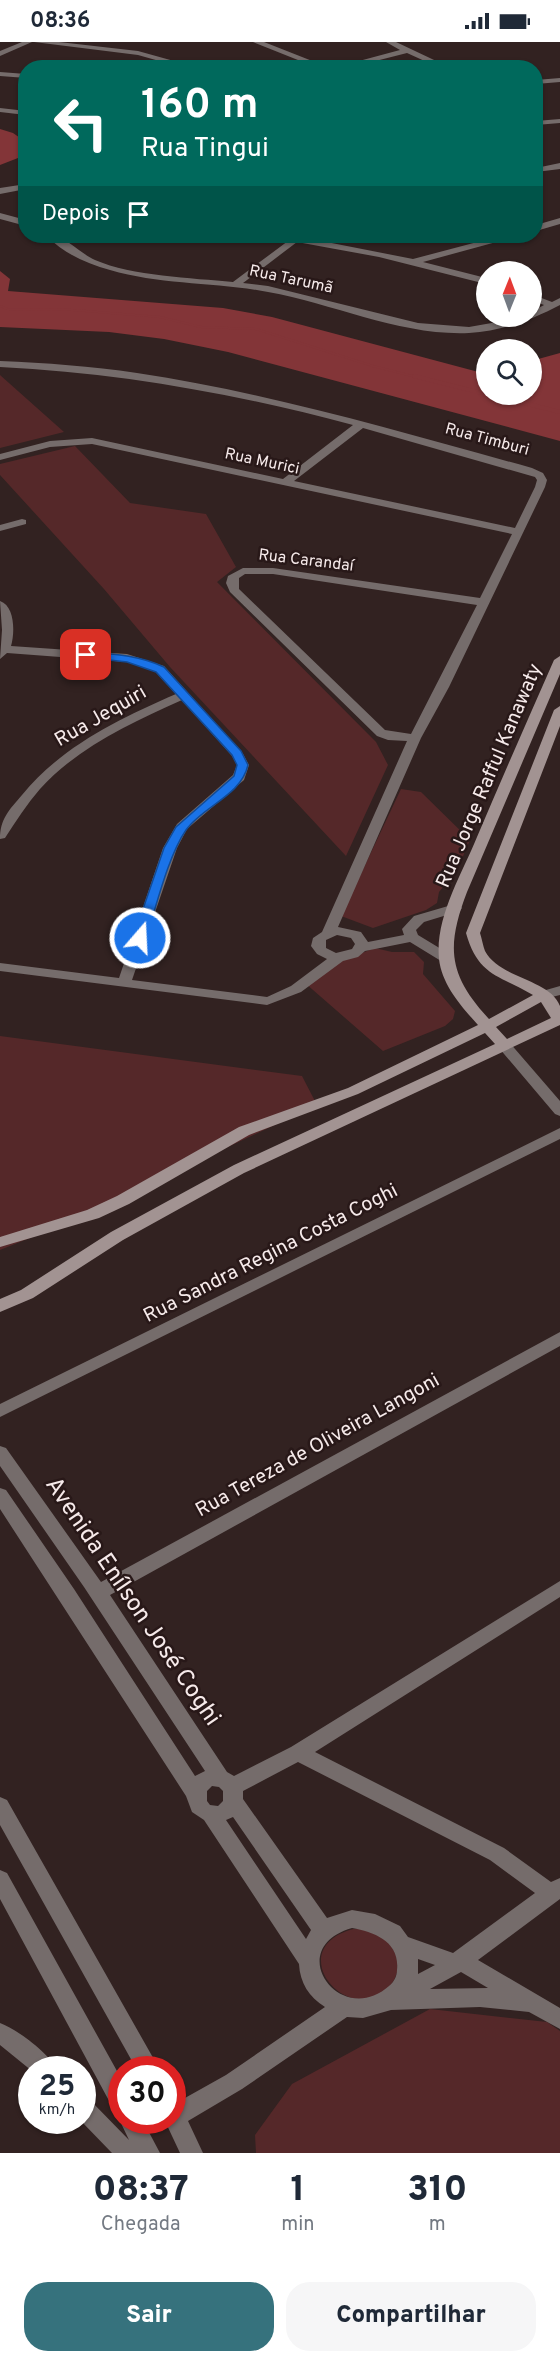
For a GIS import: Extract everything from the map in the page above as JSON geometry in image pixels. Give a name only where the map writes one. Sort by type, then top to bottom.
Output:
[{"type":"main road","name":"Rua Jorge Rafful Kanawaty","points":[[504,1045],[462,996],[450,975],[446,958],[448,933],[455,908],[560,660]]},
{"type":"main road","name":"Rua Jorge Rafful Kanawaty","points":[[544,995],[483,962],[475,949],[473,933],[560,710]]},
{"type":"main road","points":[[471,870],[495,874]]},
{"type":"main road","points":[[0,1242],[62,1226],[93,1214],[123,1200],[244,1131],[353,1091],[487,1026],[544,995],[555,1006],[559,1019],[239,1168],[117,1236],[27,1294],[0,1305]]},
{"type":"street","points":[[0,54],[28,42]]},
{"type":"street","points":[[38,42],[138,53],[165,60]]},
{"type":"street","points":[[257,42],[305,60]]},
{"type":"street","points":[[390,42],[430,60]]},
{"type":"street","points":[[369,60],[408,50]]},
{"type":"street","points":[[0,74],[18,75]]},
{"type":"street","points":[[543,81],[560,80]]},
{"type":"street","points":[[0,110],[18,112]]},
{"type":"street","points":[[543,122],[560,121]]},
{"type":"street","points":[[543,169],[560,166]]},
{"type":"street","points":[[0,191],[18,188]]},
{"type":"street","points":[[0,216],[18,220]]},
{"type":"street","points":[[543,224],[560,221]]},
{"type":"street","name":"Rua Tarumã","points":[[64,243],[83,257],[114,269],[162,277],[236,284],[308,298],[418,326],[444,330],[498,327]]},
{"type":"street","points":[[236,284],[291,243]]},
{"type":"street","points":[[318,243],[416,261],[476,278]]},
{"type":"street","points":[[416,261],[482,243]]},
{"type":"street","name":"Rua Tarumã","points":[[542,310],[556,303]]},
{"type":"street","name":"Rua Timburi","points":[[0,364],[82,368],[183,381],[229,391],[528,470],[539,475],[542,480],[443,687],[415,738],[329,932]]},
{"type":"street","points":[[286,482],[360,425]]},
{"type":"street","name":"Rua Murici","points":[[0,457],[50,444],[92,441],[517,532]]},
{"type":"street","points":[[0,528],[22,522]]},
{"type":"street","name":"Rua Carandaí","points":[[415,738],[388,736],[381,733],[234,590],[232,583],[234,576],[243,571],[273,571],[483,602]]},
{"type":"street","points":[[0,604],[8,617],[9,632],[2,652],[127,658],[160,669],[237,753],[243,765],[240,777],[182,827],[170,848],[124,983]]},
{"type":"street","name":"Rua Jequiri","points":[[0,835],[13,812],[42,777],[81,746],[127,720],[183,695]]},
{"type":"street","name":"Rua Jorge Rafful Kanawaty","points":[[361,944],[411,933],[419,919],[455,908]]},
{"type":"street","points":[[305,983],[320,938],[329,932],[351,933],[361,944],[353,955],[339,957],[325,954],[318,946]]},
{"type":"street","points":[[411,933],[446,958]]},
{"type":"street","points":[[0,967],[267,1001],[284,998],[296,992],[339,957]]},
{"type":"street","points":[[544,995],[560,990]]},
{"type":"street","points":[[504,1045],[560,1111]]},
{"type":"street","name":"Rua Sandra Regina Costa Coghi","points":[[0,1411],[560,1133]]},
{"type":"street","name":"Rua Tereza de Oliveira Langoni","points":[[67,1594],[77,1585],[98,1593],[560,1338]]},
{"type":"street","name":"Avenida Enílson José Coghi","points":[[0,1453],[98,1593],[324,1931]]},
{"type":"street","points":[[0,1496],[67,1594],[195,1793],[198,1804],[210,1813],[309,1962]]},
{"type":"street","points":[[210,1813],[226,1810],[231,1792],[560,1588]]},
{"type":"street","name":"Rua Tereza de Oliveira Langoni","points":[[79,1613],[94,1613],[102,1608],[98,1593]]},
{"type":"street","points":[[294,1755],[497,1854],[556,1890],[457,1962],[419,1985],[373,2007],[358,2009],[343,2007],[329,2000],[318,1989],[311,1976],[310,1950],[324,1931],[337,1923],[352,1919],[368,1920],[389,1929],[404,1944],[457,1962],[534,2002],[560,2019]]},
{"type":"street","points":[[195,1793],[198,1787],[208,1780],[231,1792]]},
{"type":"street","points":[[0,1806],[141,2056]]},
{"type":"street","points":[[0,1879],[108,2077]]},
{"type":"street","points":[[396,1995],[409,1969],[404,1944]]},
{"type":"street","points":[[396,1995],[480,1997],[534,2002]]},
{"type":"street","points":[[186,2108],[234,2082],[343,2007]]},
{"type":"street","points":[[0,2033],[30,2056]]},
{"type":"street","points":[[96,2121],[127,2153]]},
{"type":"street","points":[[139,2134],[149,2153]]},
{"type":"street","points":[[183,2134],[192,2153]]},
{"type":"shaded area","points":[[0,129],[18,136],[18,158],[0,165]]},
{"type":"shaded area","points":[[0,271],[10,279],[8,291],[223,308],[272,317],[476,371],[476,405],[542,405],[542,358],[560,353],[560,441],[228,352],[164,339],[109,332],[0,327]]},
{"type":"shaded area","points":[[0,375],[64,432],[0,448]]},
{"type":"shaded area","points":[[75,446],[130,503],[206,514],[236,567],[217,582],[376,742],[388,765],[346,856],[170,667],[104,589],[0,475],[0,464]]},
{"type":"shaded area","points":[[401,789],[421,792],[470,840],[457,870],[439,892],[437,903],[426,910],[373,928],[341,916]]},
{"type":"shaded area","points":[[375,948],[392,952],[414,952],[424,962],[423,974],[455,1011],[453,1019],[445,1026],[383,1051],[305,983],[338,962]]},
{"type":"shaded area","points":[[0,1036],[302,1076],[317,1105],[62,1225],[0,1250]]},
{"type":"shaded area","points":[[353,1929],[367,1930],[382,1936],[393,1948],[396,1956],[398,1963],[395,1979],[390,1986],[374,1997],[357,1999],[341,1993],[329,1982],[322,1968],[322,1953],[332,1939]]},
{"type":"shaded area","points":[[430,2009],[547,2022],[560,2031],[560,2153],[256,2153],[255,2135],[292,2084]]},
{"type":"waterway","points":[[0,306],[7,309],[73,310],[160,317],[201,327],[256,329],[373,366],[420,378]]},
{"type":"waterway","points":[[414,376],[476,392]]},
{"type":"waterway","points":[[532,405],[560,412]]},
{"type":"route","points":[[86,655],[127,658],[160,669],[237,753],[243,765],[240,777],[200,809],[182,827],[170,848],[140,938]]}]
